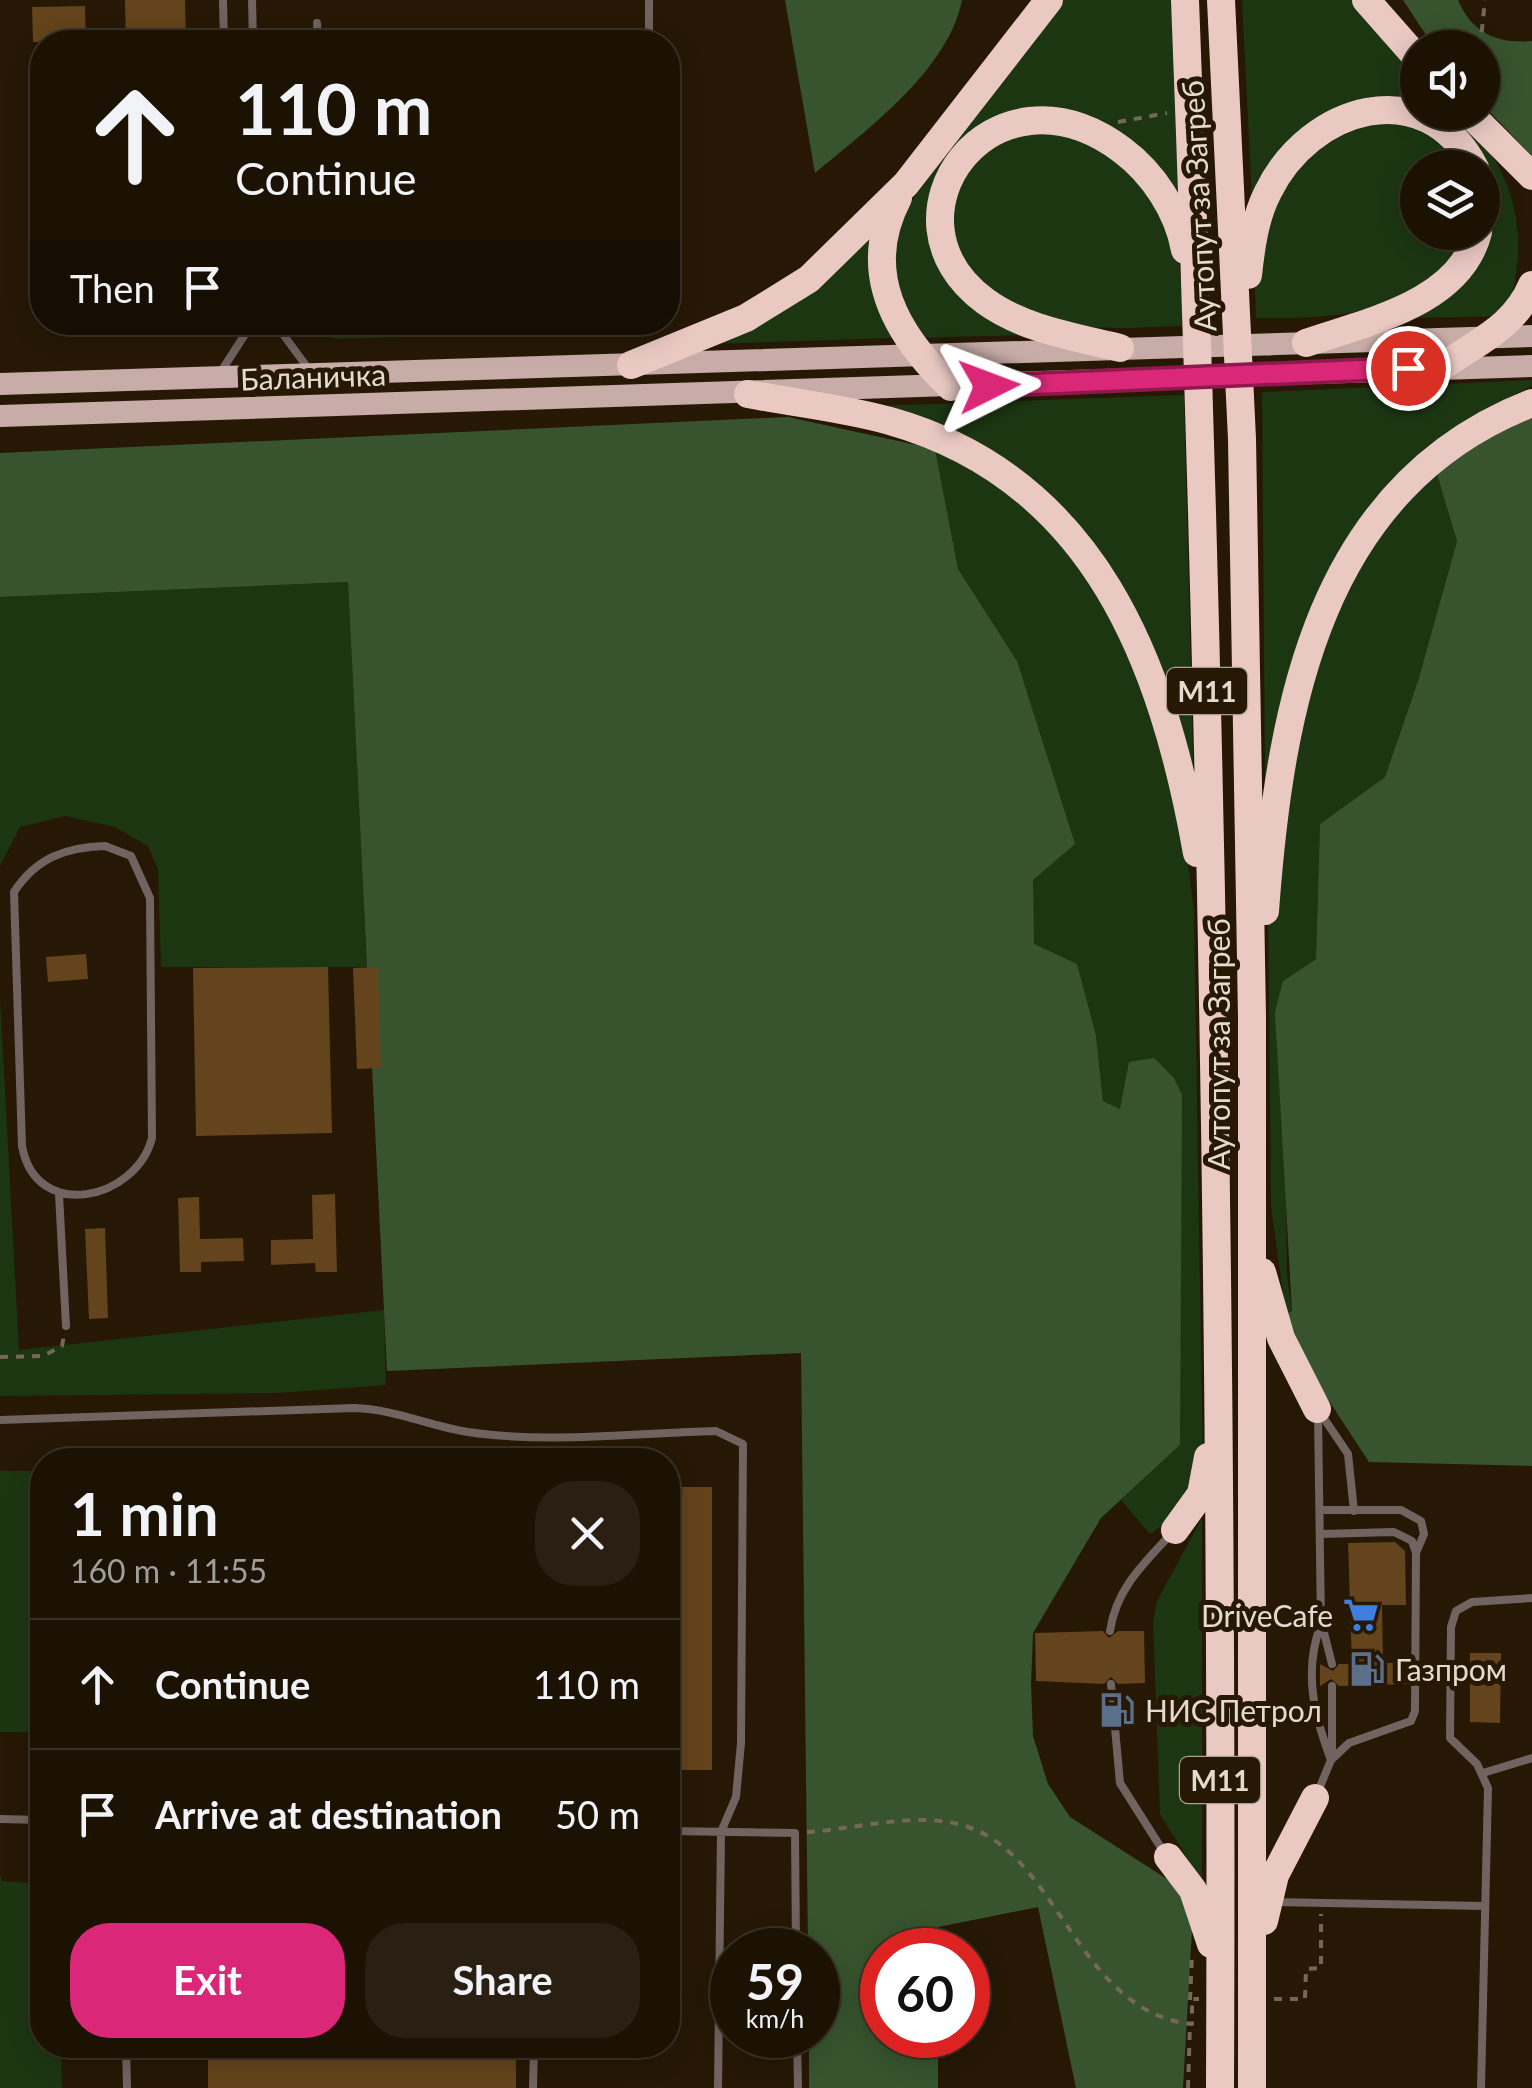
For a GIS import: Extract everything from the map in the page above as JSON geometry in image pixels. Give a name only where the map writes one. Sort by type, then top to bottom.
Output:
[{"type":"highway","points":[[631,365],[746,318],[795,290],[906,184],[1049,0]]},
{"type":"highway","name":"Аутопут за Загреб","points":[[1185,0],[1200,322],[1214,948],[1221,1407],[1220,2088]]},
{"type":"highway","name":"Аутопут за Загреб","points":[[1220,0],[1242,278],[1238,360],[1252,1017],[1252,2088]]},
{"type":"highway","points":[[1366,0],[1400,39]]},
{"type":"highway","points":[[1242,278],[1267,192],[1291,158],[1330,125],[1377,110],[1411,112],[1445,129],[1462,150]]},
{"type":"highway","points":[[1120,348],[1034,326],[1004,313],[983,300],[953,267],[941,230],[945,192],[964,152],[990,133],[1024,120],[1058,120],[1092,132],[1134,159],[1178,222],[1200,322]]},
{"type":"highway","points":[[1486,130],[1532,176]]},
{"type":"highway","points":[[1503,148],[1532,202]]},
{"type":"highway","points":[[906,184],[887,220],[881,270],[894,318],[919,357],[951,388]]},
{"type":"highway","points":[[1306,342],[1423,298],[1466,260],[1470,250]]},
{"type":"highway","points":[[1442,366],[1493,337],[1518,312],[1532,285]]},
{"type":"highway","points":[[748,394],[891,421],[970,454],[1036,500],[1096,566],[1125,610],[1158,693],[1191,816],[1214,948]]},
{"type":"highway","points":[[1252,1017],[1278,771],[1295,698],[1326,604],[1360,542],[1414,476],[1483,424],[1532,403]]},
{"type":"highway","points":[[1251,1235],[1281,1338],[1317,1409]]},
{"type":"highway","points":[[1175,1530],[1201,1494],[1221,1407]]},
{"type":"highway","points":[[1254,1966],[1280,1866],[1315,1798]]},
{"type":"highway","points":[[1168,1857],[1188,1880],[1200,1906],[1220,1988]]},
{"type":"main road","name":"Баланичка","points":[[0,384],[1532,336]]},
{"type":"main road","name":"Баланичка","points":[[0,416],[951,388],[1270,372],[1532,366]]},
{"type":"main road","points":[[505,370],[505,400]]},
{"type":"lane","points":[[223,0],[224,30]]},
{"type":"lane","points":[[252,0],[253,30]]},
{"type":"lane","points":[[649,0],[649,30]]},
{"type":"lane","points":[[317,23],[317,30]]},
{"type":"lane","points":[[217,376],[245,335]]},
{"type":"lane","points":[[283,335],[310,372]]},
{"type":"lane","points":[[72,848],[118,848],[131,856],[147,885],[154,1120],[148,1156],[126,1180],[92,1191],[59,1194],[43,1188],[31,1175],[22,1146],[12,922],[14,892],[24,876],[42,860],[72,848]]},
{"type":"lane","points":[[0,922],[12,922]]},
{"type":"lane","points":[[59,1194],[66,1326]]},
{"type":"lane","points":[[0,1420],[354,1408],[383,1409],[468,1432],[716,1431],[743,1444],[741,1744],[736,1797],[721,1832],[718,2088]]},
{"type":"lane","points":[[1317,1409],[1322,1624],[1332,1664]]},
{"type":"lane","points":[[1317,1409],[1348,1454],[1354,1511]]},
{"type":"lane","points":[[1321,1510],[1401,1510],[1415,1516],[1423,1526],[1416,1553],[1415,1711],[1405,1726],[1362,1737],[1332,1760]]},
{"type":"lane","points":[[1110,1631],[1114,1608],[1125,1586],[1175,1530]]},
{"type":"lane","points":[[1321,1534],[1394,1532],[1412,1540],[1416,1553]]},
{"type":"lane","points":[[1481,2088],[1488,1805],[1482,1773],[1449,1732],[1453,1616],[1472,1602],[1532,1598]]},
{"type":"lane","points":[[1322,1624],[1312,1655],[1311,1687],[1332,1760]]},
{"type":"lane","points":[[1111,1684],[1120,1784],[1168,1857]]},
{"type":"lane","points":[[1315,1798],[1332,1760],[1332,1686]]},
{"type":"lane","points":[[1482,1773],[1532,1758]]},
{"type":"lane","points":[[0,1819],[30,1820]]},
{"type":"lane","points":[[680,1831],[795,1833],[796,1928]]},
{"type":"lane","points":[[1268,1901],[1484,1906]]},
{"type":"lane","points":[[126,2058],[127,2088]]},
{"type":"lane","points":[[534,2058],[534,2088]]},
{"type":"lane","points":[[797,2058],[798,2088]]},
{"type":"path","points":[[1482,30],[1485,0]]},
{"type":"path","points":[[0,1357],[43,1356],[62,1346],[66,1326]]},
{"type":"path","points":[[819,1831],[926,1822],[970,1828],[1000,1845],[1013,1859],[1104,1976],[1165,2022],[1190,2023]]},
{"type":"path","points":[[1305,1999],[1306,1968],[1321,1968],[1321,1904]]},
{"type":"path","points":[[1188,2088],[1192,1947]]},
{"type":"path","points":[[1190,2023],[1192,1999]]},
{"type":"green space","points":[[785,0],[962,0],[941,50],[923,74],[881,118],[815,173]]},
{"type":"green space","points":[[1061,0],[1171,0],[1182,218],[1132,147],[993,120],[932,220],[1026,335],[914,338],[888,282],[902,214]]},
{"type":"green space","points":[[1242,0],[1357,0],[1400,47],[1400,106],[1354,107],[1252,200]]},
{"type":"green space","points":[[1403,0],[1458,0],[1481,30],[1423,30]]},
{"type":"green space","points":[[1500,39],[1532,41],[1532,156],[1500,123]]},
{"type":"green space","points":[[1373,117],[1400,122],[1400,130],[1432,130],[1451,150],[1400,150],[1400,250],[1460,250],[1454,260],[1432,281],[1379,307],[1318,317],[1256,318],[1254,264],[1261,227],[1303,156]]},
{"type":"green space","points":[[1050,130],[1103,148],[1146,188],[1169,229],[1176,251],[1182,326],[1094,327],[1030,315],[995,295],[954,250],[953,197],[962,172],[1005,136]]},
{"type":"green space","points":[[1452,130],[1475,130],[1489,150],[1472,150]]},
{"type":"green space","points":[[1500,170],[1514,207],[1518,232],[1518,259],[1506,316],[1411,318],[1458,290],[1486,250],[1500,250]]},
{"type":"green space","points":[[879,226],[871,281],[892,338],[707,344]]},
{"type":"green space","points":[[330,335],[464,335],[335,339]]},
{"type":"green space","points":[[1532,380],[1532,386],[1489,408],[1427,450],[1375,506],[1265,787],[1262,392]]},
{"type":"green space","points":[[1184,395],[1194,799],[1103,560],[877,406]]},
{"type":"green space","points":[[1532,409],[1532,1466],[1369,1462],[1314,1378],[1286,1315],[1292,1311],[1275,1012],[1283,981],[1316,959],[1320,824],[1385,777],[1418,681],[1457,541],[1435,467]]},
{"type":"green space","points":[[788,417],[935,449],[958,569],[1017,661],[1075,844],[1033,880],[1034,944],[1077,964],[1096,1036],[1103,1101],[1120,1109],[1129,1062],[1154,1058],[1174,1078],[1182,1095],[1180,1445],[1101,1518],[1033,1633],[1031,1684],[1033,1736],[1048,1784],[1070,1817],[1178,1886],[1192,1929],[1183,2088],[1076,2088],[1038,1907],[938,1928],[860,1928],[860,2058],[938,2058],[938,2088],[809,2088],[809,2058],[840,2058],[840,1928],[808,1928],[801,1353],[387,1371],[348,582],[0,597],[0,453]]},
{"type":"green space","points":[[935,449],[1033,508],[1079,559],[1140,665],[1187,856],[1194,911],[1203,1470],[1174,1517],[1150,1534],[1121,1500],[1180,1445],[1120,1109],[1103,1101],[1096,1036],[1034,944],[1017,661],[958,569]]},
{"type":"green space","points":[[1439,473],[1457,541],[1418,681],[1385,777],[1320,824],[1316,959],[1283,981],[1287,1275],[1292,1312],[1286,1315],[1271,1206],[1268,905],[1276,834],[1332,610],[1396,505]]},
{"type":"green space","points":[[348,582],[367,967],[161,967],[158,870],[148,846],[115,827],[65,816],[20,827],[0,866],[0,597]]},
{"type":"green space","points":[[0,998],[19,1350],[384,1310],[386,1385],[278,1393],[0,1396]]},
{"type":"green space","points":[[0,1471],[30,1471],[30,1732],[0,1732]]},
{"type":"green space","points":[[1202,1518],[1202,1882],[1160,1814],[1153,1622],[1157,1601]]},
{"type":"green space","points":[[0,1874],[2,1881],[30,1883],[30,2058],[61,2058],[62,2088],[0,2088]]},
{"type":"building","points":[[125,0],[185,0],[186,30],[126,30]]},
{"type":"building","points":[[85,6],[86,30],[33,30],[32,7]]},
{"type":"building","points":[[86,954],[88,979],[48,982],[46,957]]},
{"type":"building","points":[[328,967],[332,1133],[196,1136],[193,968]]},
{"type":"building","points":[[378,967],[381,1068],[357,1069],[353,968]]},
{"type":"building","points":[[335,1194],[337,1272],[316,1272],[315,1263],[271,1265],[271,1240],[313,1239],[312,1195]]},
{"type":"building","points":[[199,1197],[200,1239],[243,1238],[244,1261],[201,1262],[201,1272],[180,1272],[178,1198]]},
{"type":"building","points":[[105,1228],[108,1318],[89,1319],[85,1229]]},
{"type":"building","points":[[680,1487],[712,1487],[712,1770],[680,1770]]},
{"type":"building","points":[[1395,1542],[1405,1551],[1406,1605],[1382,1605],[1383,1663],[1408,1663],[1408,1684],[1339,1686],[1331,1679],[1320,1686],[1320,1664],[1333,1671],[1339,1664],[1352,1664],[1348,1543]]},
{"type":"building","points":[[1103,1631],[1109,1638],[1118,1631],[1144,1631],[1145,1683],[1118,1684],[1111,1677],[1104,1684],[1036,1681],[1035,1633]]},
{"type":"building","points":[[1470,1653],[1501,1653],[1500,1723],[1470,1722]]},
{"type":"building","points":[[208,2058],[516,2058],[516,2088],[208,2088]]},
{"type":"place","name":"DriveCafe","points":[[1361,1615]]},
{"type":"place","name":"Газпром","points":[[1367,1669]]},
{"type":"place","name":"НИС Петрол","points":[[1117,1710]]},
{"type":"route","points":[[989,386],[1408,368]]}]
